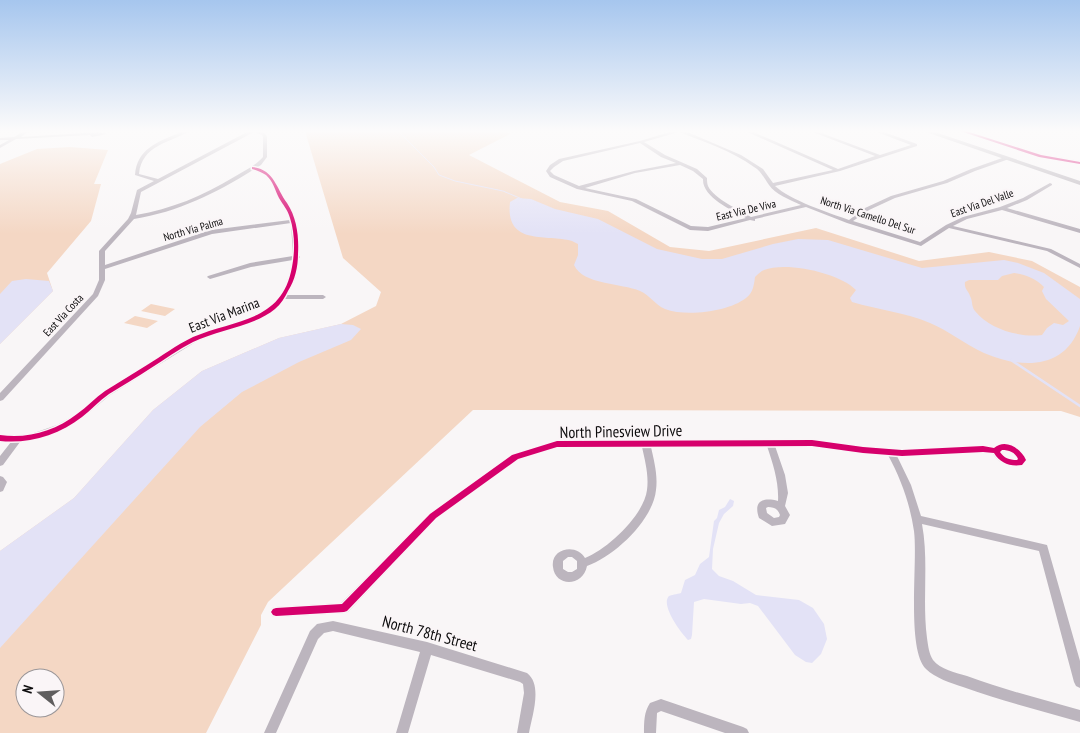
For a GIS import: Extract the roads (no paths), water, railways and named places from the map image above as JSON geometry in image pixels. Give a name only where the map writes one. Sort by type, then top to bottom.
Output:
[{"type":"main road","points":[[1029,165],[1080,182]]},
{"type":"main road","points":[[1047,165],[1080,176]]},
{"type":"street","points":[[139,165],[137,175],[156,180]]},
{"type":"street","name":"East Via Costa","points":[[0,398],[96,295],[102,280],[102,251],[133,216],[139,191],[185,165]]},
{"type":"street","points":[[133,216],[160,212],[190,203],[257,165]]},
{"type":"street","points":[[554,165],[548,171],[552,176],[578,188],[634,172],[673,165]]},
{"type":"street","points":[[683,165],[701,174],[710,192],[720,202],[753,220]]},
{"type":"street","name":"North Via Camello Del Sur","points":[[754,165],[760,169],[771,185],[779,192],[849,222],[921,244]]},
{"type":"street","points":[[827,165],[838,170]]},
{"type":"street","name":"East Via De Viva","points":[[771,185],[852,165]]},
{"type":"street","points":[[849,222],[867,209],[893,197],[945,182],[987,165]]},
{"type":"street","name":"East Via Marina","points":[[16,440],[38,436],[64,425],[79,416],[102,396],[181,346],[206,334],[265,313],[277,305],[296,269],[297,257],[293,221],[287,206],[279,197],[271,176],[263,170],[254,168]]},
{"type":"street","name":"East Via Del Valle","points":[[921,244],[948,226],[965,218],[1002,208],[1025,199],[1050,184]]},
{"type":"street","name":"East Via De Viva","points":[[578,188],[634,200],[690,228],[708,229],[753,220],[807,205]]},
{"type":"street","points":[[269,199],[279,197]]},
{"type":"street","points":[[1002,208],[1080,231]]},
{"type":"street","name":"North Via Palma","points":[[102,268],[211,232],[293,221]]},
{"type":"street","points":[[948,226],[1049,250],[1080,266]]},
{"type":"street","points":[[210,277],[244,266],[297,257]]},
{"type":"street","points":[[282,297],[323,297]]},
{"type":"street","points":[[0,438],[16,440],[0,463]]},
{"type":"street","name":"North Pinesview Drive","points":[[276,612],[344,608],[433,516],[515,457],[557,444],[812,443],[891,452],[976,449],[996,451]]},
{"type":"street","points":[[583,563],[603,554],[645,510],[651,496],[653,480],[646,444]]},
{"type":"street","points":[[770,444],[778,467],[783,497],[780,506]]},
{"type":"street","points":[[891,452],[905,480],[917,519],[922,570],[921,638],[929,664],[953,678],[1080,716]]},
{"type":"street","points":[[0,479],[0,488]]},
{"type":"street","points":[[917,519],[1043,548],[1080,682]]},
{"type":"street","name":"North 78th Street","points":[[270,733],[314,635],[321,628],[333,626],[344,627],[427,648],[517,674],[528,682],[530,693],[523,733]]},
{"type":"street","points":[[402,733],[427,648]]},
{"type":"street","points":[[650,733],[651,712],[654,707],[668,706],[743,733]]},
{"type":"water","points":[[517,198],[531,199],[555,209],[598,219],[657,249],[702,259],[722,259],[773,244],[798,239],[828,240],[922,268],[1004,260],[1018,263],[1044,273],[1080,299],[1080,326],[1073,340],[1064,351],[1053,358],[1040,362],[1012,362],[984,353],[921,319],[852,302],[850,298],[856,290],[838,278],[812,270],[785,267],[762,271],[755,277],[750,294],[729,307],[695,313],[674,311],[661,307],[640,291],[594,280],[579,272],[574,265],[578,255],[578,244],[572,241],[539,237],[520,232],[514,226],[510,216],[510,202]],"holes":[[[1014,273],[1034,279],[1041,284],[1044,287],[1042,291],[1046,299],[1069,321],[1063,325],[1054,323],[1042,335],[1033,336],[1006,331],[988,323],[981,317],[974,309],[965,282],[969,280],[998,280],[1002,276]]]},
{"type":"water","points":[[26,279],[49,281],[53,291],[0,344],[0,294],[12,281]]},
{"type":"water","points":[[341,324],[353,325],[361,329],[351,340],[299,362],[242,392],[200,427],[0,648],[0,551],[74,498],[153,410],[202,371],[279,338]]},
{"type":"water","points":[[730,499],[734,501],[733,506],[724,514],[719,523],[713,549],[712,569],[719,576],[733,581],[756,595],[799,600],[813,608],[824,624],[827,639],[821,654],[812,663],[806,662],[795,655],[758,606],[750,603],[741,604],[704,599],[694,602],[692,635],[691,639],[688,640],[672,619],[667,606],[667,600],[669,596],[681,593],[685,580],[695,575],[700,564],[709,557],[714,521],[719,510],[725,507]]},
{"type":"waterway","points":[[432,165],[439,175],[455,181],[503,191],[522,199]]},
{"type":"waterway","points":[[1011,360],[1080,406]]}]
